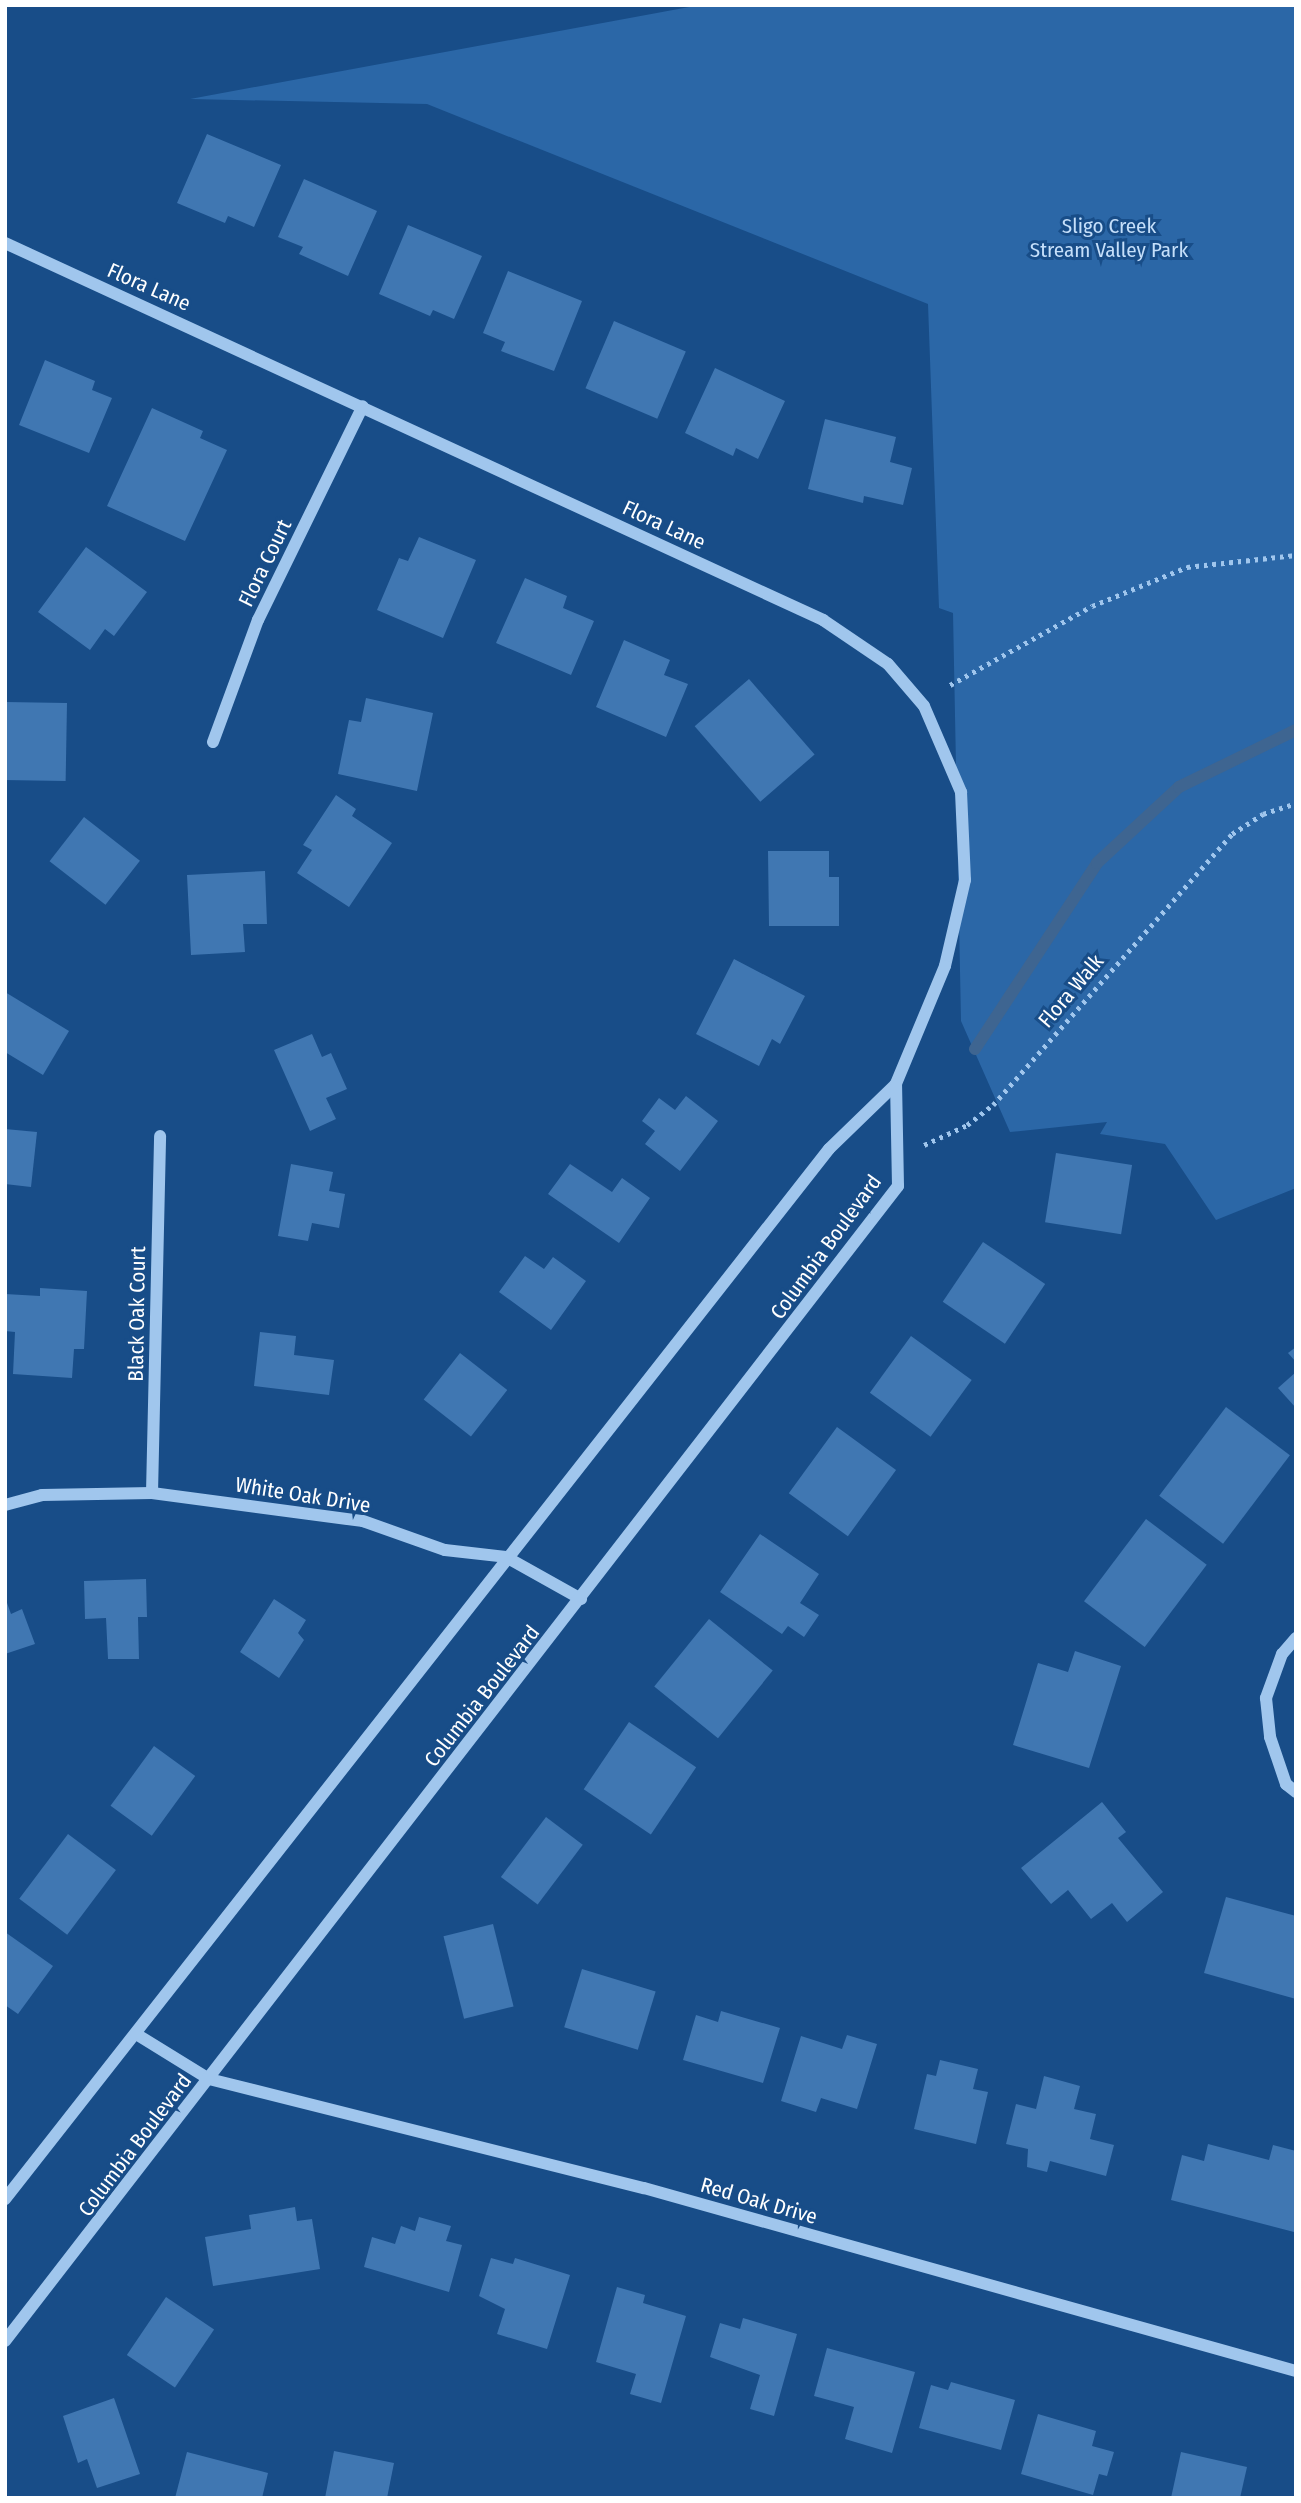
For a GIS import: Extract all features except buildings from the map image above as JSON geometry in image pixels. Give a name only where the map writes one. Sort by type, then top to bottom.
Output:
[{"type":"street","name":"Flora Lane","points":[[5,243],[823,620],[888,664],[925,706],[961,792],[965,880],[945,966],[896,1084]]},
{"type":"street","name":"Flora Court","points":[[213,742],[258,620],[363,406]]},
{"type":"street","name":"Columbia Boulevard","points":[[5,2341],[898,1186],[896,1084]]},
{"type":"street","points":[[5,2199],[506,1557],[829,1149],[896,1084]]},
{"type":"street","name":"Black Oak Court","points":[[152,1493],[160,1136]]},
{"type":"street","name":"White Oak Drive","points":[[5,1505],[42,1496],[152,1493],[363,1521],[445,1550],[506,1557],[581,1599]]},
{"type":"street","points":[[1296,1638],[1282,1654],[1266,1698],[1270,1737],[1286,1784],[1296,1792]]},
{"type":"street","name":"Red Oak Drive","points":[[136,2034],[209,2080],[644,2188],[1296,2371]]},
{"type":"path","points":[[950,685],[1092,606],[1187,567],[1296,555]]},
{"type":"path","name":"Flora Walk","points":[[897,1147],[916,1147],[938,1140],[993,1105],[1211,853],[1263,814],[1296,803]]},
{"type":"green space","name":"Sligo Creek Stream Valley Park","points":[[700,5],[1296,5],[1296,1188],[1216,1220],[1165,1144],[1100,1134],[1107,1122],[1010,1132],[961,1021],[953,613],[939,608],[928,304],[427,104],[190,99]]},
{"type":"waterway","points":[[975,1049],[1097,863],[1179,787],[1296,730]]}]
